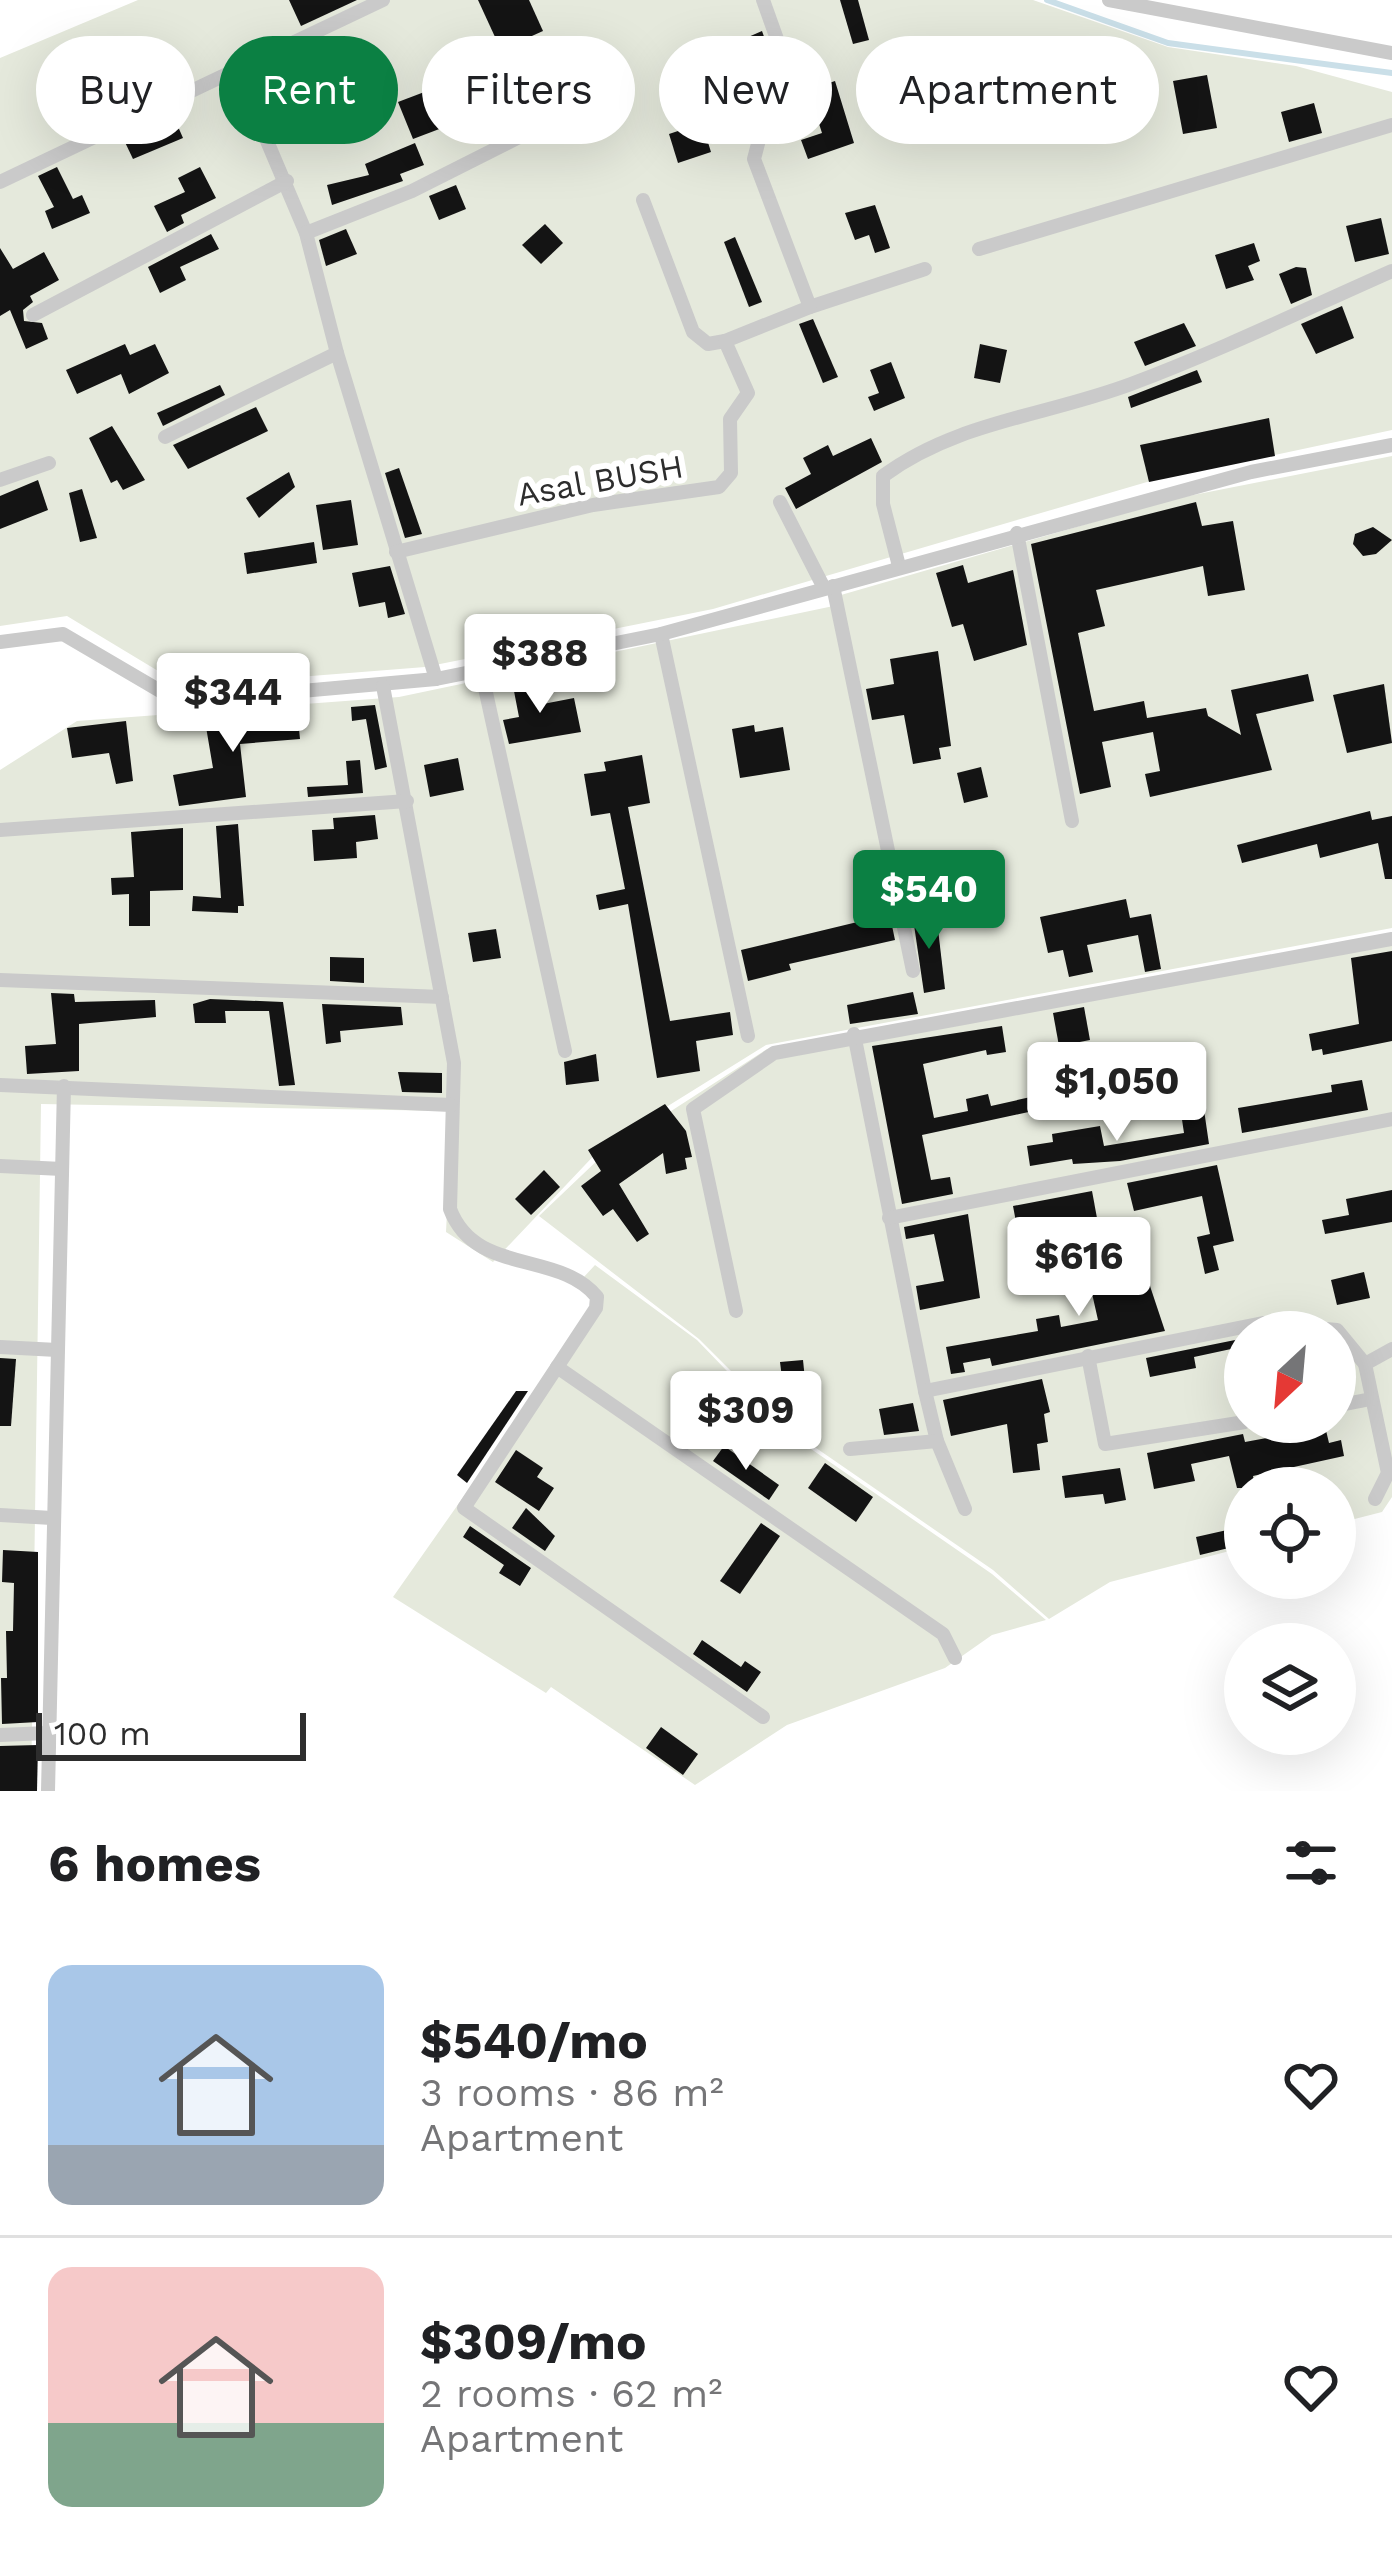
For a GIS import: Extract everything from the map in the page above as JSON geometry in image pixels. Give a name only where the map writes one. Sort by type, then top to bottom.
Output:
[{"type":"street","points":[[305,36],[383,0]]},
{"type":"street","points":[[764,0],[797,95],[799,116],[788,127],[760,136],[754,159],[810,308]]},
{"type":"street","points":[[1109,0],[1392,52]]},
{"type":"street","points":[[0,182],[219,76]]},
{"type":"street","points":[[979,249],[1392,125]]},
{"type":"street","points":[[270,144],[306,233],[337,353],[436,680]]},
{"type":"street","points":[[306,233],[412,190],[505,144]]},
{"type":"street","points":[[33,315],[286,181]]},
{"type":"street","points":[[643,200],[693,332],[708,344],[925,269]]},
{"type":"street","points":[[899,566],[883,504],[884,476],[906,459],[986,422],[1130,384],[1392,271]]},
{"type":"street","name":"Asal BUSH","points":[[396,552],[593,505],[718,487],[731,473],[730,419],[748,393],[725,341]]},
{"type":"street","points":[[165,437],[337,353]]},
{"type":"street","points":[[0,642],[63,634],[179,702],[436,680],[661,634],[1251,472],[1392,445]]},
{"type":"street","points":[[0,480],[49,464]]},
{"type":"street","points":[[780,502],[828,587],[913,971]]},
{"type":"street","points":[[1017,533],[1072,821]]},
{"type":"street","points":[[661,634],[748,1036]]},
{"type":"street","points":[[481,670],[565,1051]]},
{"type":"street","points":[[383,686],[454,1064],[450,1209],[454,1221],[492,1252],[523,1265],[563,1268],[583,1279],[598,1297],[596,1308],[464,1508],[763,1717]]},
{"type":"street","points":[[0,830],[407,801]]},
{"type":"street","points":[[736,1311],[693,1109],[774,1053],[854,1034],[1392,939]]},
{"type":"street","points":[[0,980],[442,997]]},
{"type":"street","points":[[854,1034],[925,1390],[937,1441],[965,1510]]},
{"type":"street","points":[[0,1085],[451,1105]]},
{"type":"street","points":[[48,1791],[64,1086]]},
{"type":"street","points":[[889,1218],[1392,1119]]},
{"type":"street","points":[[0,1166],[62,1168]]},
{"type":"street","points":[[925,1390],[1263,1323],[1337,1330],[1365,1364],[1388,1473],[1375,1499]]},
{"type":"street","points":[[0,1347],[57,1350]]},
{"type":"street","points":[[1365,1364],[1392,1348]]},
{"type":"street","points":[[1088,1357],[1105,1444],[1224,1425]]},
{"type":"street","points":[[556,1367],[944,1634],[955,1658]]},
{"type":"street","points":[[1356,1402],[1371,1399]]},
{"type":"street","points":[[850,1449],[937,1441]]},
{"type":"street","points":[[0,1515],[52,1518]]},
{"type":"street","points":[[0,1735],[46,1732]]},
{"type":"shaded area","points":[[138,0],[1033,0],[1136,36],[856,36],[856,144],[1159,144],[1159,44],[1296,66],[1392,92],[1392,430],[1147,482],[713,609],[425,667],[183,686],[67,616],[0,626],[0,58],[36,43],[36,144],[195,144],[195,36],[52,36]]},
{"type":"shaded area","points":[[1392,456],[1392,928],[766,1045],[602,1147],[493,1262],[446,1232],[452,1111],[41,1104],[31,1791],[0,1791],[0,770],[77,721],[399,697],[843,604],[841,595],[1173,499]]},
{"type":"shaded area","points":[[1392,943],[1392,1497],[1382,1512],[1356,1519],[1356,1467],[1224,1467],[1224,1552],[1110,1582],[1049,1619],[993,1570],[790,1430],[699,1339],[539,1216],[603,1155],[767,1049]]},
{"type":"shaded area","points":[[595,1265],[697,1340],[785,1431],[992,1574],[1046,1620],[992,1635],[945,1668],[787,1725],[695,1785],[551,1687],[546,1693],[393,1597],[601,1301],[582,1279]]},
{"type":"building","points":[[289,0],[357,0],[301,26]]},
{"type":"building","points":[[478,0],[529,0],[543,31],[532,36],[495,36]]},
{"type":"building","points":[[840,0],[858,0],[868,36],[856,36],[853,44]]},
{"type":"building","points":[[1207,75],[1217,128],[1183,134],[1173,81]]},
{"type":"building","points":[[832,82],[854,143],[808,159],[802,144],[832,144]]},
{"type":"building","points":[[422,93],[422,136],[413,139],[398,102]]},
{"type":"building","points":[[1314,103],[1322,133],[1289,142],[1281,112]]},
{"type":"building","points":[[415,143],[424,165],[400,174],[403,181],[332,205],[327,185],[369,175],[365,164]]},
{"type":"building","points":[[126,144],[169,144],[133,159]]},
{"type":"building","points":[[672,144],[709,144],[711,152],[678,163]]},
{"type":"building","points":[[57,167],[73,199],[82,195],[90,213],[52,229],[45,211],[54,207],[38,176]]},
{"type":"building","points":[[200,167],[216,198],[181,215],[184,223],[167,232],[154,206],[185,192],[178,178]]},
{"type":"building","points":[[456,185],[466,209],[439,220],[429,196]]},
{"type":"building","points":[[875,205],[890,248],[875,253],[869,235],[855,240],[845,213]]},
{"type":"building","points":[[1381,218],[1389,254],[1355,262],[1346,226]]},
{"type":"building","points":[[545,224],[563,243],[541,264],[522,245]]},
{"type":"building","points":[[346,229],[357,254],[326,266],[319,240]]},
{"type":"building","points":[[211,234],[219,249],[180,267],[186,280],[160,293],[148,267]]},
{"type":"building","points":[[735,237],[762,302],[749,307],[724,242]]},
{"type":"building","points":[[1254,243],[1260,261],[1248,266],[1254,280],[1226,289],[1215,255]]},
{"type":"building","points":[[0,248],[13,269],[44,252],[59,280],[30,296],[33,302],[23,310],[24,321],[42,323],[48,339],[26,349],[10,310],[0,316]]},
{"type":"building","points":[[1306,268],[1312,295],[1291,304],[1279,274]]},
{"type":"building","points":[[1342,306],[1354,338],[1316,354],[1301,324]]},
{"type":"building","points":[[813,319],[838,377],[823,383],[799,324]]},
{"type":"building","points":[[1184,323],[1196,346],[1145,366],[1134,342]]},
{"type":"building","points":[[125,344],[130,355],[155,344],[169,373],[129,394],[121,374],[77,394],[66,370]]},
{"type":"building","points":[[980,344],[1007,350],[1000,383],[974,378]]},
{"type":"building","points":[[891,362],[905,398],[874,411],[868,397],[879,393],[870,370]]},
{"type":"building","points":[[1197,370],[1202,382],[1131,408],[1128,397]]},
{"type":"building","points":[[220,385],[225,395],[163,426],[157,413]]},
{"type":"building","points":[[256,407],[268,431],[188,469],[173,445]]},
{"type":"building","points":[[1269,418],[1275,456],[1149,482],[1140,445]]},
{"type":"building","points":[[112,426],[145,480],[123,490],[117,480],[111,483],[89,438]]},
{"type":"building","points":[[871,438],[882,462],[796,509],[785,488],[811,474],[803,458],[828,445],[833,456]]},
{"type":"building","points":[[399,468],[422,534],[405,538],[385,473]]},
{"type":"building","points":[[289,472],[295,487],[259,518],[246,498]]},
{"type":"building","points":[[38,480],[48,510],[0,529],[0,496]]},
{"type":"building","points":[[82,489],[97,538],[80,542],[69,493]]},
{"type":"building","points":[[351,500],[358,545],[323,550],[316,505]]},
{"type":"building","points":[[1196,502],[1202,526],[1233,521],[1245,590],[1208,596],[1203,566],[1096,590],[1105,626],[1078,633],[1094,711],[1144,701],[1147,718],[1206,708],[1208,716],[1241,735],[1231,690],[1308,674],[1314,701],[1256,714],[1272,770],[1150,797],[1145,774],[1160,771],[1153,732],[1102,742],[1111,787],[1080,794],[1031,544]]},
{"type":"building","points":[[1373,527],[1392,540],[1376,554],[1363,556],[1353,544],[1355,534]]},
{"type":"building","points":[[314,542],[317,563],[247,574],[244,553]]},
{"type":"building","points":[[963,565],[968,583],[1013,570],[1027,645],[974,661],[963,624],[952,627],[936,573]]},
{"type":"building","points":[[390,566],[405,614],[388,618],[385,602],[359,607],[352,573]]},
{"type":"building","points":[[938,651],[951,746],[939,748],[941,759],[913,764],[904,715],[872,720],[866,689],[894,684],[890,659]]},
{"type":"building","points":[[539,681],[543,704],[574,698],[581,732],[509,744],[503,720],[519,717],[513,686]]},
{"type":"building","points":[[1384,684],[1392,743],[1347,753],[1333,695]]},
{"type":"building","points":[[375,705],[387,767],[375,770],[366,719],[352,721],[351,707]]},
{"type":"building","points":[[297,709],[300,739],[240,744],[246,797],[179,806],[173,775],[213,768],[205,721]]},
{"type":"building","points":[[126,721],[133,781],[116,784],[109,753],[72,758],[67,728]]},
{"type":"building","points":[[754,725],[755,732],[783,727],[790,770],[740,778],[732,729]]},
{"type":"building","points":[[642,755],[650,803],[628,807],[670,1021],[730,1012],[733,1035],[696,1041],[700,1071],[657,1078],[628,904],[599,910],[596,895],[625,889],[610,813],[591,816],[584,774],[606,771],[604,762]]},
{"type":"building","points":[[458,758],[464,790],[430,797],[424,765]]},
{"type":"building","points":[[360,760],[363,793],[308,797],[307,787],[348,785],[346,761]]},
{"type":"building","points":[[981,767],[988,797],[964,803],[957,773]]},
{"type":"building","points":[[1370,811],[1372,820],[1392,816],[1392,879],[1385,879],[1378,843],[1320,858],[1317,844],[1242,863],[1237,845]]},
{"type":"building","points":[[375,815],[378,839],[356,842],[357,858],[314,861],[312,830],[334,829],[333,818]]},
{"type":"building","points":[[238,824],[244,906],[238,906],[238,913],[192,911],[193,896],[221,898],[216,826]]},
{"type":"building","points":[[183,828],[183,890],[150,891],[150,926],[129,926],[129,894],[112,895],[111,878],[134,877],[131,832]]},
{"type":"building","points":[[886,897],[895,940],[789,964],[791,970],[748,981],[741,950],[874,918],[870,900]]},
{"type":"building","points":[[1126,899],[1130,918],[1151,914],[1161,969],[1145,972],[1138,935],[1087,945],[1093,972],[1069,977],[1063,950],[1048,953],[1040,917]]},
{"type":"building","points":[[936,912],[945,989],[924,993],[913,918]]},
{"type":"building","points":[[496,929],[501,958],[473,962],[468,933]]},
{"type":"building","points":[[1392,951],[1392,1041],[1323,1055],[1322,1049],[1312,1051],[1309,1034],[1359,1024],[1351,958]]},
{"type":"building","points":[[330,957],[364,958],[364,983],[330,981]]},
{"type":"building","points":[[913,992],[918,1014],[850,1024],[847,1005]]},
{"type":"building","points":[[51,993],[74,994],[75,1002],[155,1000],[156,1017],[79,1024],[79,1071],[27,1074],[25,1046],[56,1044]]},
{"type":"building","points":[[210,999],[283,1002],[295,1085],[279,1086],[269,1011],[225,1011],[226,1023],[195,1023],[193,1004]]},
{"type":"building","points":[[322,1004],[401,1007],[403,1025],[340,1031],[341,1042],[326,1044]]},
{"type":"building","points":[[1084,1007],[1090,1040],[1059,1046],[1053,1013]]},
{"type":"building","points":[[1002,1026],[1006,1052],[987,1055],[986,1050],[923,1064],[934,1118],[968,1111],[966,1099],[988,1094],[991,1106],[1044,1094],[1047,1108],[922,1135],[931,1180],[950,1177],[953,1194],[902,1204],[872,1046]]},
{"type":"building","points":[[596,1054],[599,1081],[566,1085],[564,1062]]},
{"type":"building","points":[[1193,1055],[1196,1073],[1150,1080],[1147,1063]]},
{"type":"building","points":[[398,1072],[442,1073],[442,1093],[402,1092]]},
{"type":"building","points":[[1362,1080],[1368,1110],[1242,1133],[1238,1108],[1332,1092],[1331,1085]]},
{"type":"building","points":[[665,1104],[686,1131],[692,1157],[685,1158],[687,1169],[666,1174],[663,1153],[619,1184],[649,1234],[637,1242],[613,1209],[603,1216],[581,1186],[601,1171],[588,1150]]},
{"type":"building","points":[[1204,1110],[1209,1144],[1120,1161],[1073,1164],[1072,1159],[1030,1166],[1027,1146],[1053,1142],[1052,1134],[1100,1126],[1104,1146],[1184,1133],[1181,1113]]},
{"type":"building","points":[[1217,1165],[1234,1241],[1213,1246],[1219,1270],[1205,1274],[1197,1237],[1210,1234],[1202,1196],[1134,1211],[1127,1183]]},
{"type":"building","points":[[544,1170],[560,1187],[531,1215],[515,1199]]},
{"type":"building","points":[[1392,1190],[1392,1222],[1325,1234],[1322,1220],[1349,1215],[1346,1199]]},
{"type":"building","points":[[1092,1191],[1097,1218],[1018,1233],[1013,1206]]},
{"type":"building","points":[[968,1214],[980,1298],[920,1310],[916,1286],[944,1281],[934,1234],[906,1239],[904,1227]]},
{"type":"building","points":[[1140,1256],[1165,1331],[992,1366],[990,1358],[963,1363],[965,1372],[951,1374],[946,1347],[1038,1331],[1036,1319],[1059,1315],[1061,1327],[1098,1320],[1091,1289],[1075,1292],[1071,1271]]},
{"type":"building","points":[[1364,1272],[1370,1298],[1337,1305],[1331,1280]]},
{"type":"building","points":[[1224,1342],[1224,1351],[1194,1357],[1196,1368],[1150,1377],[1146,1358]]},
{"type":"building","points":[[0,1358],[16,1359],[11,1426],[0,1426]]},
{"type":"building","points":[[803,1360],[808,1409],[786,1411],[780,1362]]},
{"type":"building","points":[[1042,1379],[1050,1412],[1044,1414],[1048,1442],[1037,1444],[1040,1470],[1013,1473],[1007,1424],[951,1436],[943,1400]]},
{"type":"building","points":[[516,1391],[528,1391],[467,1483],[457,1475]]},
{"type":"building","points":[[913,1403],[919,1431],[884,1435],[879,1409]]},
{"type":"building","points":[[1224,1438],[1224,1443],[1342,1443],[1344,1456],[1294,1467],[1232,1467],[1229,1456],[1191,1464],[1195,1481],[1154,1489],[1147,1453]]},
{"type":"building","points":[[724,1446],[779,1485],[769,1500],[713,1461]]},
{"type":"building","points":[[516,1450],[543,1468],[537,1477],[554,1488],[539,1511],[495,1482]]},
{"type":"building","points":[[825,1463],[873,1497],[856,1522],[808,1488]]},
{"type":"building","points":[[1120,1468],[1126,1500],[1105,1504],[1103,1494],[1065,1498],[1062,1476]]},
{"type":"building","points":[[526,1508],[555,1536],[545,1551],[512,1528]]},
{"type":"building","points":[[761,1523],[780,1536],[740,1594],[720,1581]]},
{"type":"building","points":[[470,1526],[531,1568],[520,1586],[499,1573],[504,1565],[463,1537]]},
{"type":"building","points":[[1224,1531],[1224,1549],[1200,1555],[1196,1537]]},
{"type":"building","points":[[3,1550],[38,1552],[38,1722],[2,1724],[1,1678],[7,1678],[6,1631],[13,1631],[14,1583],[2,1582]]},
{"type":"building","points":[[702,1640],[741,1667],[745,1661],[761,1672],[747,1692],[693,1654]]},
{"type":"building","points":[[661,1727],[698,1754],[683,1775],[646,1748]]},
{"type":"building","points":[[38,1745],[37,1791],[0,1791],[0,1746]]},
{"type":"waterway","points":[[1047,0],[1168,43],[1392,73]]}]
